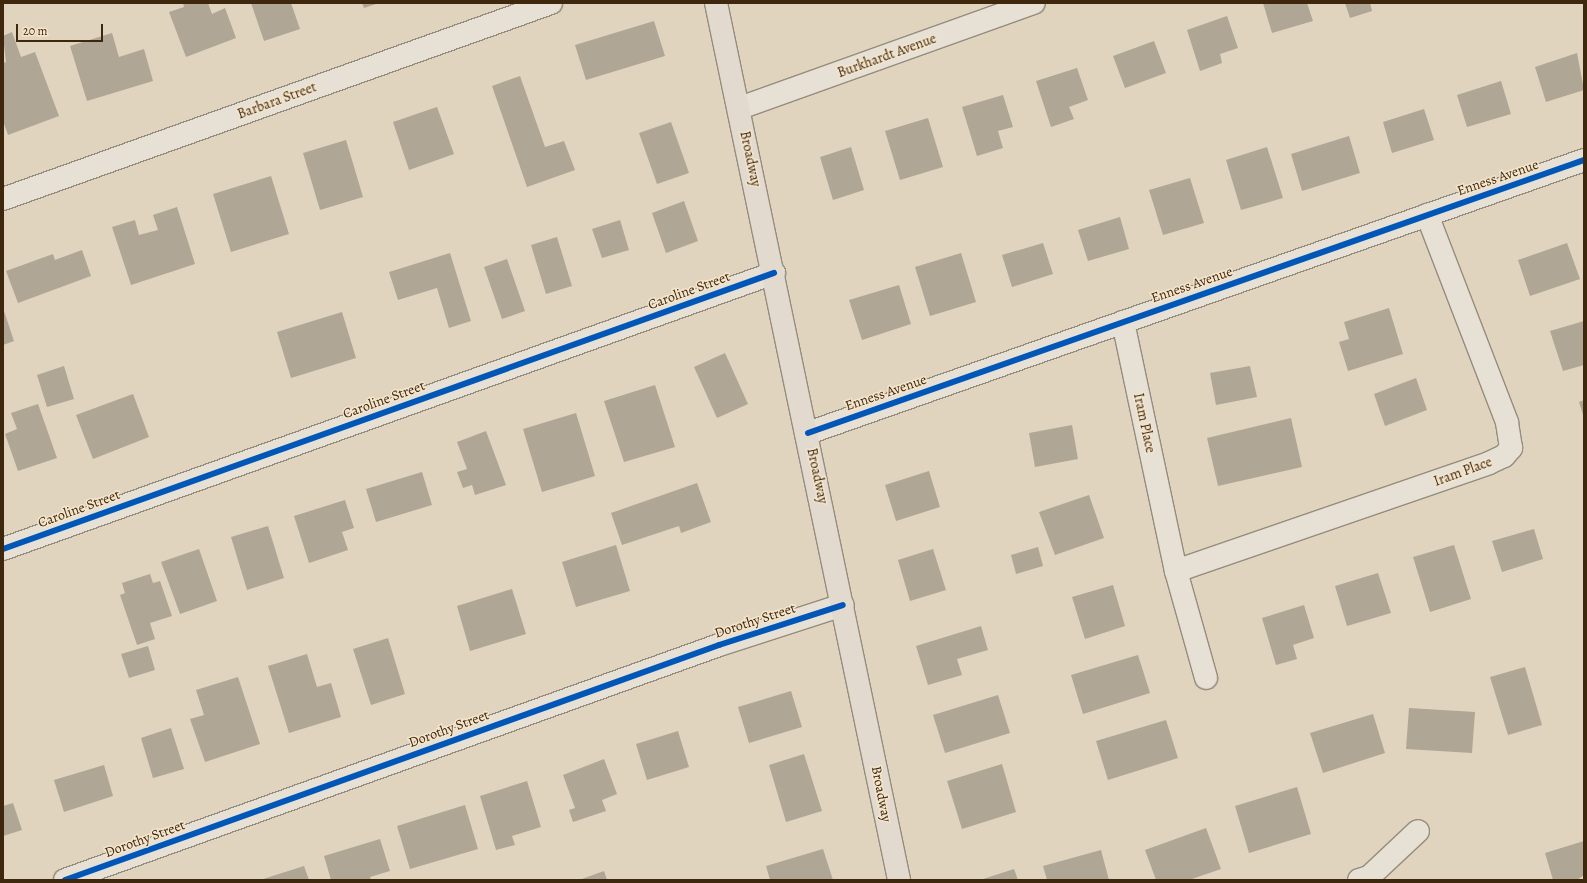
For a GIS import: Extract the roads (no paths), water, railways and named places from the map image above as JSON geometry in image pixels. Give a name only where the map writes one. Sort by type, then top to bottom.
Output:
[{"type":"main road","name":"Broadway","points":[[716,3],[740,108],[808,433],[899,880]]},
{"type":"street","name":"Barbara Street","points":[[3,199],[551,3]]},
{"type":"street","name":"Burkhardt Avenue","points":[[740,108],[1034,3]]},
{"type":"street","name":"Enness Avenue","points":[[808,433],[1584,160]]},
{"type":"street","name":"Iram Place","points":[[1176,571],[1489,463],[1504,456],[1511,448],[1507,422],[1427,215]]},
{"type":"street","name":"Caroline Street","points":[[3,549],[774,273]]},
{"type":"street","name":"Iram Place","points":[[1123,322],[1176,571],[1206,678]]},
{"type":"street","name":"Dorothy Street","points":[[65,880],[719,645],[843,605]]},
{"type":"street","points":[[1360,880],[1369,877],[1418,831]]}]
